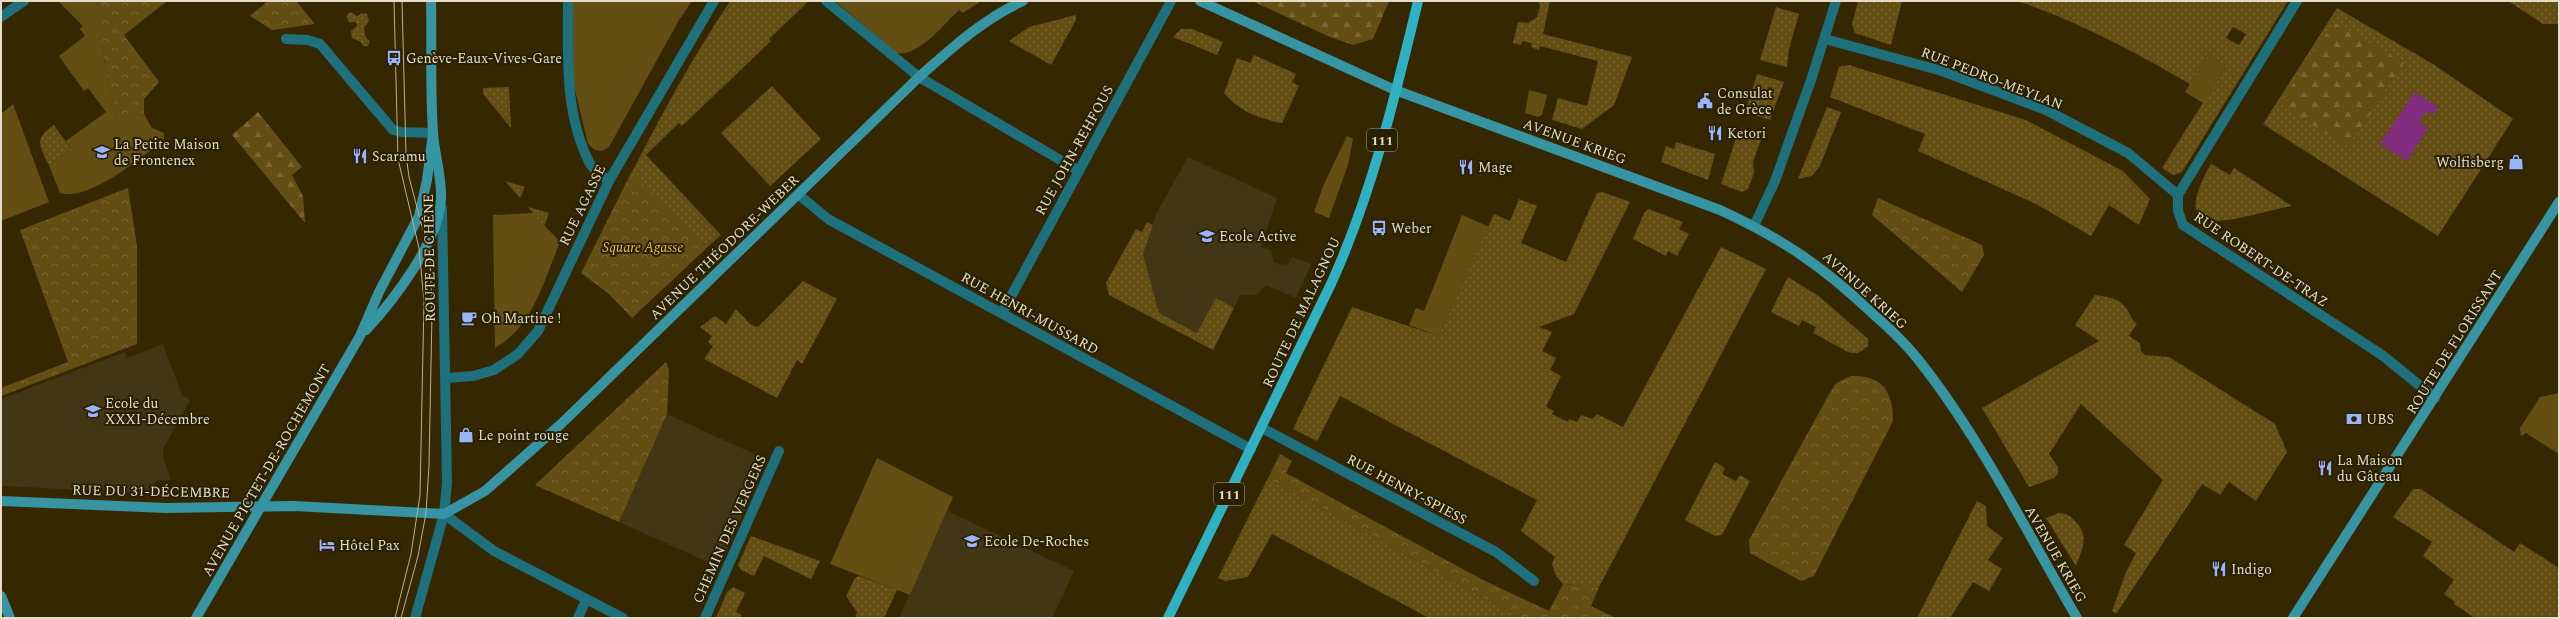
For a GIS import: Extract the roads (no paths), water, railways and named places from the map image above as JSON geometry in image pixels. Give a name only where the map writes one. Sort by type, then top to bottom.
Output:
[{"type":"main road","name":"ROUTE DE MALAGNOU","points":[[1168,618],[1262,428],[1331,284],[1353,234],[1396,90],[1418,1]]},
{"type":"street","points":[[1,17],[24,1]]},
{"type":"street","name":"ROUTE DE CHÊNE","points":[[415,618],[444,514],[447,483],[441,178],[433,133],[431,1]]},
{"type":"street","points":[[568,1],[569,90],[576,125],[589,162],[608,181]]},
{"type":"street","name":"RUE AGASSE","points":[[446,378],[473,376],[494,370],[518,354],[538,331],[608,181],[714,1]]},
{"type":"street","points":[[826,1],[919,77],[1079,171]]},
{"type":"street","name":"AVENUE THÉODORE-WEBER","points":[[444,514],[485,491],[561,424],[799,195],[919,77],[977,27],[1003,10],[1023,1]]},
{"type":"street","name":"RUE JOHN-REHFOUS","points":[[1002,313],[1172,1]]},
{"type":"street","points":[[1200,1],[1396,90]]},
{"type":"street","points":[[1754,226],[1775,181],[1825,39],[1836,1]]},
{"type":"street","points":[[2178,195],[2298,1]]},
{"type":"street","points":[[286,39],[308,40],[320,44],[393,130],[401,132],[433,133]]},
{"type":"street","name":"RUE PEDRO-MEYLAN","points":[[1825,39],[1942,71],[2046,110],[2128,153],[2178,195]]},
{"type":"street","name":"AVENUE KRIEG","points":[[1396,90],[1682,195],[1754,226],[1803,255],[1836,280],[1916,357],[1967,431],[2077,618]]},
{"type":"street","name":"AVENUE PICTET-DE-ROCHEMONT","points":[[196,618],[360,336],[379,292],[417,220],[426,186],[433,133]]},
{"type":"street","name":"RUE HENRI-MUSSARD","points":[[799,195],[828,218],[1251,449]]},
{"type":"street","name":"RUE ROBERT-DE-TRAZ","points":[[2178,195],[2178,211],[2183,225],[2382,355],[2435,398]]},
{"type":"street","name":"AVENUE PICTET-DE-ROCHEMONT","points":[[360,336],[389,305],[420,256],[433,228],[441,200]]},
{"type":"street","name":"ROUTE DE FLORISSANT","points":[[2293,618],[2559,202]]},
{"type":"street","name":"RUE HENRY-SPIESS","points":[[1262,428],[1496,552],[1534,581]]},
{"type":"street","name":"CHEMIN DES VERGERS","points":[[705,618],[779,451]]},
{"type":"street","name":"RUE DU 31-DÉCEMBRE","points":[[1,501],[166,508],[294,506],[444,514]]},
{"type":"street","points":[[444,514],[494,551],[623,618]]},
{"type":"street","points":[[1,596],[10,618]]},
{"type":"street","points":[[578,618],[586,600]]},
{"type":"tram line","points":[[394,1],[398,159],[419,248],[424,301],[420,495],[411,554],[395,618]]},
{"type":"tram line","points":[[401,618],[418,556],[426,513],[429,466],[432,313],[430,257],[409,177],[406,155],[402,1]]},
{"type":"place","name":"Genève-Eaux-Vives-Gare","points":[[394,58]]},
{"type":"place","name":"Consulat de Grèce","points":[[1705,101]]},
{"type":"place","name":"Ketori","points":[[1715,133]]},
{"type":"place","name":"La Petite Maison de Frontenex","points":[[102,152]]},
{"type":"place","name":"Scaramu","points":[[360,156]]},
{"type":"place","name":"Wolfisberg","points":[[2516,162]]},
{"type":"place","name":"Mage","points":[[1466,167]]},
{"type":"place","name":"Weber","points":[[1379,228]]},
{"type":"place","name":"Ecole Active","points":[[1207,236]]},
{"type":"place","name":"Oh Martine !","points":[[469,318]]},
{"type":"place","name":"Ecole du XXXI-Décembre","points":[[93,411]]},
{"type":"place","name":"UBS","points":[[2354,419]]},
{"type":"place","name":"Le point rouge","points":[[466,435]]},
{"type":"place","name":"La Maison du Gâteau","points":[[2325,468]]},
{"type":"place","name":"Ecole De-Roches","points":[[972,541]]},
{"type":"place","name":"Hôtel Pax","points":[[327,545]]},
{"type":"place","name":"Indigo","points":[[2219,569]]},
{"type":"park label","name":"Square Agasse","points":[[643,247]]}]
